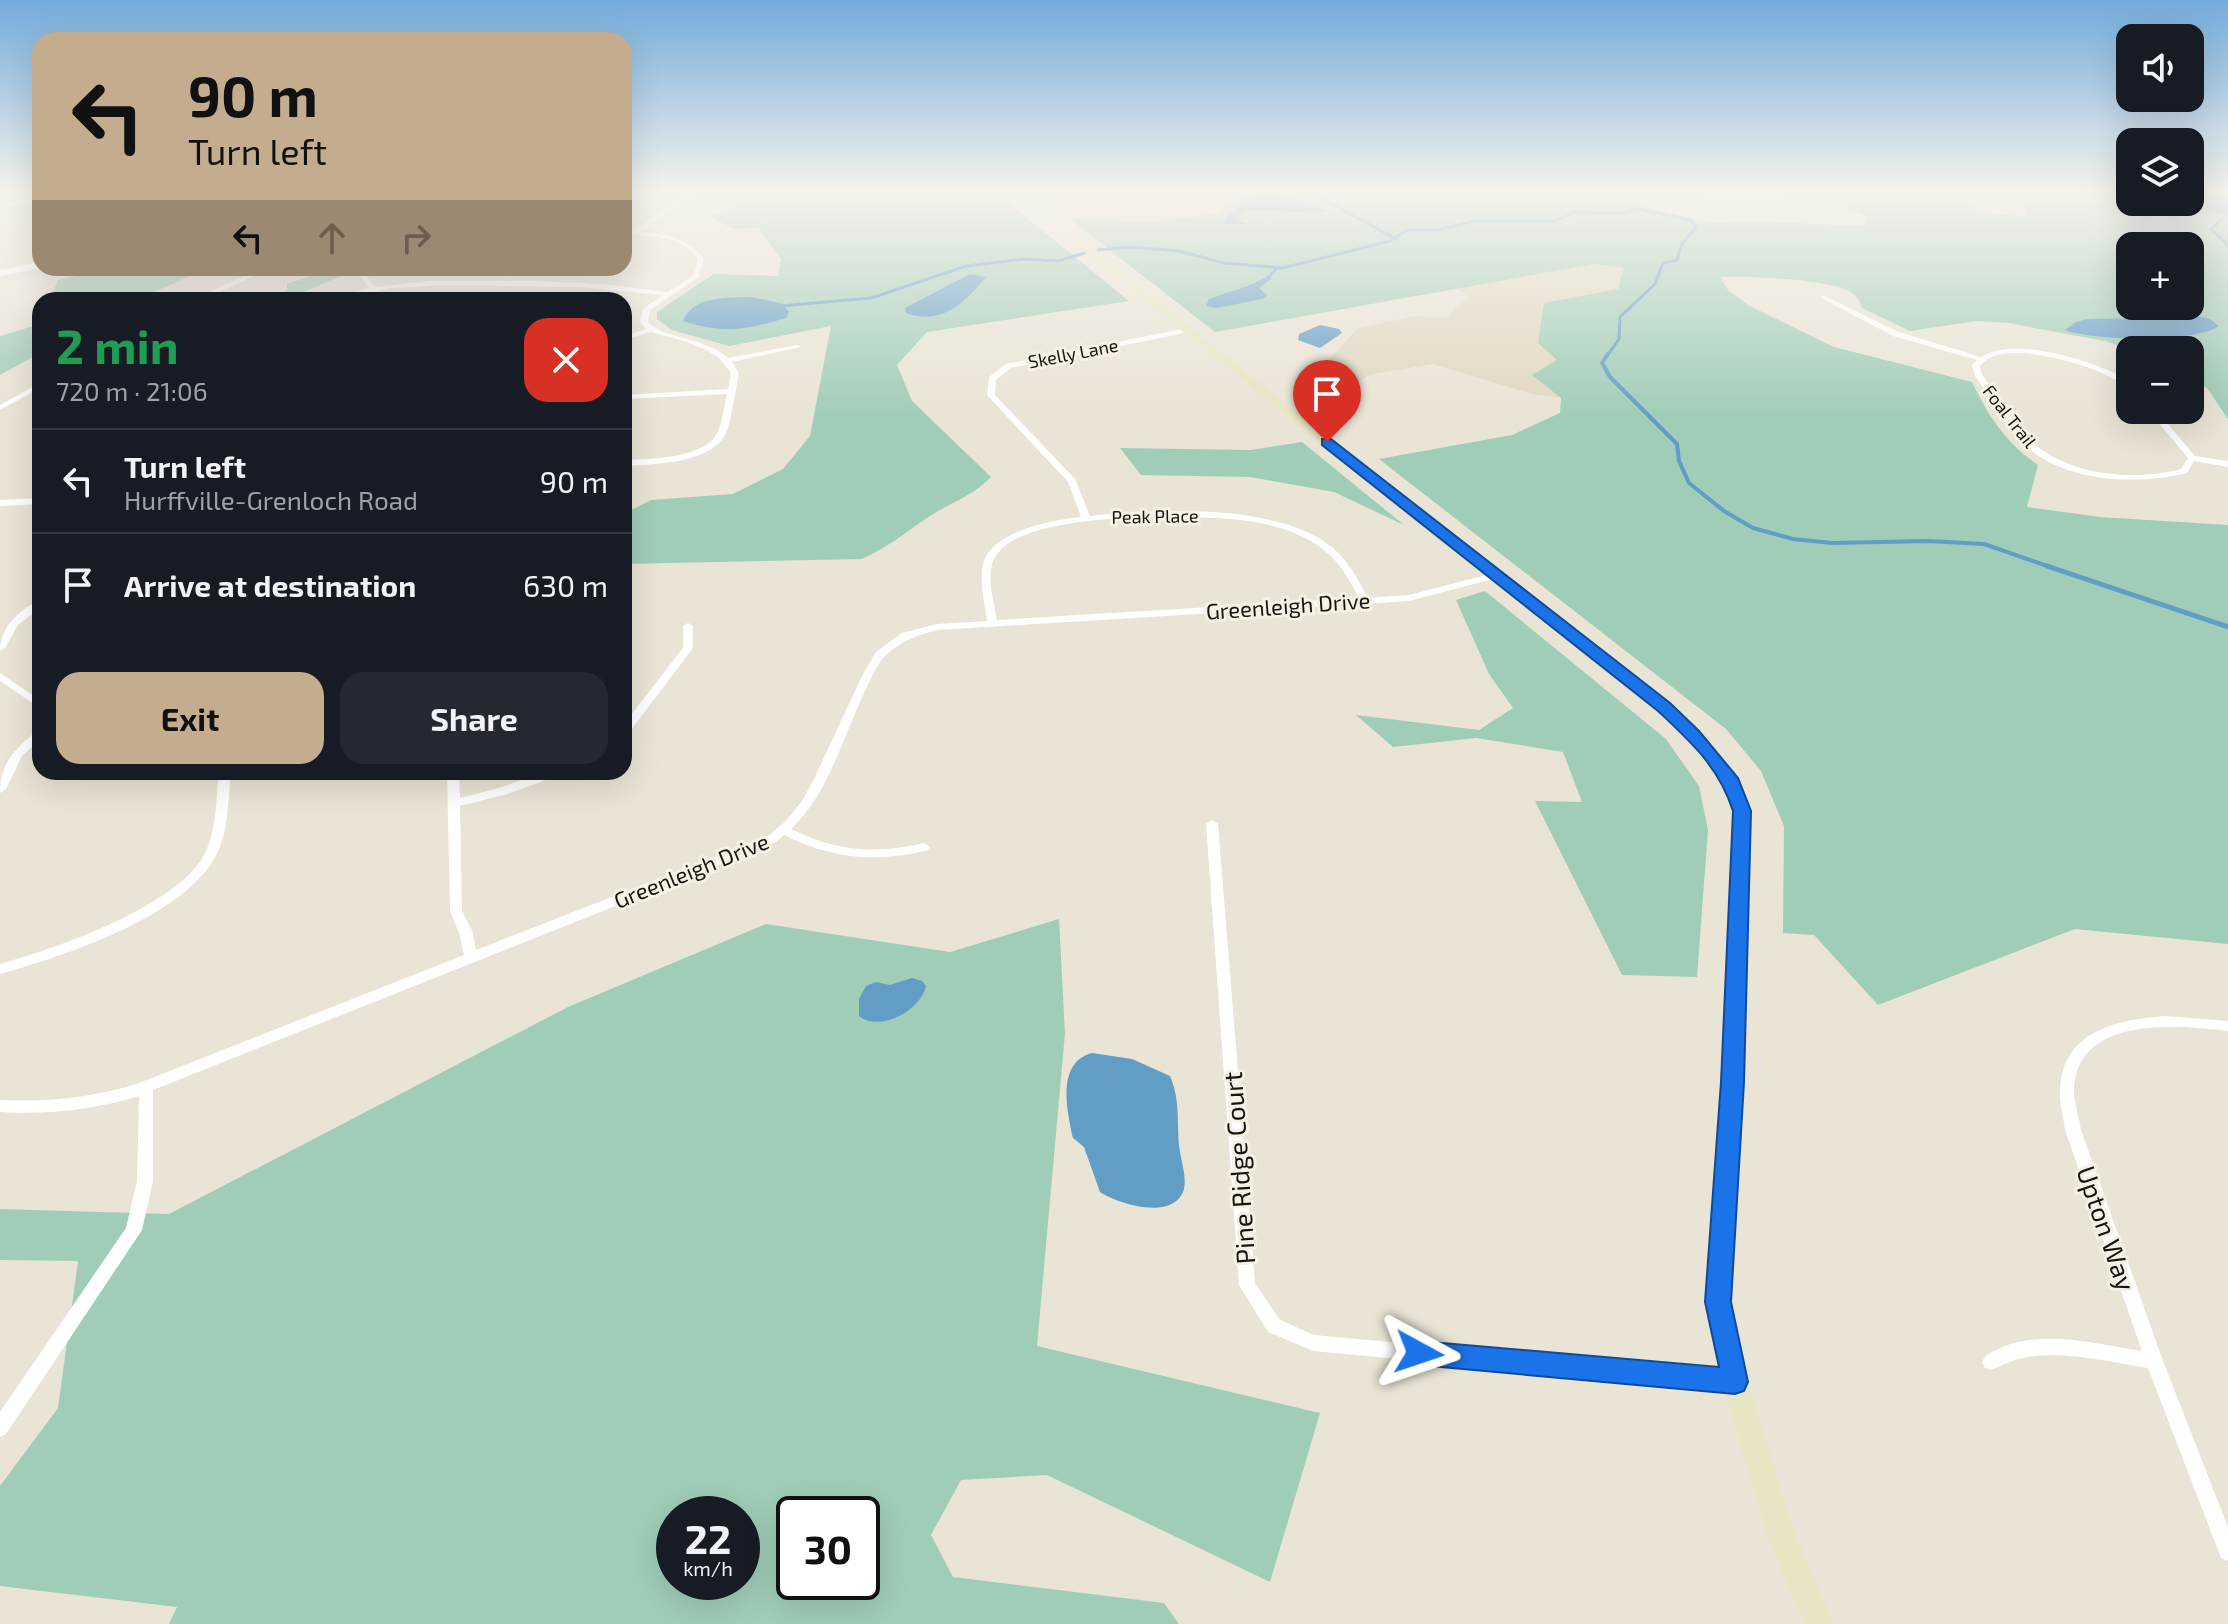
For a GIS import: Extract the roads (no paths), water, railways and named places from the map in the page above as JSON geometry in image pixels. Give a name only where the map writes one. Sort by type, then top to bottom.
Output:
[{"type":"main road","points":[[1107,266],[1494,576],[1664,707],[1693,735],[1732,782],[1742,811],[1732,1082],[1718,1302],[1735,1382],[1781,1535],[1819,1624]]},
{"type":"street","points":[[632,462],[684,456],[718,441],[722,434],[735,373],[727,361],[717,352],[651,330],[644,322],[647,309],[697,276],[699,266]]},
{"type":"street","points":[[0,273],[32,267]]},
{"type":"street","points":[[212,292],[246,276]]},
{"type":"street","points":[[363,276],[373,288]]},
{"type":"street","points":[[359,292],[426,283],[587,283],[669,294]]},
{"type":"street","points":[[1823,297],[1889,331],[1980,359]]},
{"type":"street","points":[[632,336],[651,330]]},
{"type":"street","name":"Skelly Lane","points":[[1086,517],[1072,481],[991,395],[992,379],[1009,366],[1187,330]]},
{"type":"street","points":[[727,361],[797,347]]},
{"type":"street","name":"Foal Trail","points":[[2116,376],[2102,369],[2053,356],[2009,352],[1980,359],[1976,365],[1984,383],[2024,439],[2043,456],[2096,473],[2159,477],[2184,471],[2192,458]]},
{"type":"street","points":[[0,408],[32,390]]},
{"type":"street","points":[[632,397],[732,391]]},
{"type":"street","points":[[2164,424],[2192,458],[2228,464]]},
{"type":"street","points":[[0,503],[32,501]]},
{"type":"street","name":"Peak Place","points":[[992,622],[987,566],[992,554],[1018,533],[1086,517],[1217,515],[1281,526],[1310,537],[1337,554],[1364,599]]},
{"type":"street","name":"Greenleigh Drive","points":[[0,1106],[71,1107],[146,1090],[189,1069],[754,848],[785,831],[806,805],[880,654],[892,643],[921,630],[992,622],[1409,598],[1494,576]]},
{"type":"street","points":[[0,648],[14,623],[32,609]]},
{"type":"street","points":[[632,722],[688,648],[688,626]]},
{"type":"street","points":[[0,676],[32,699]]},
{"type":"street","points":[[0,789],[17,754],[32,740]]},
{"type":"street","points":[[0,969],[112,929],[162,904],[193,878],[211,855],[224,780]]},
{"type":"street","points":[[453,780],[456,911],[466,933],[471,957]]},
{"type":"street","points":[[453,804],[534,780]]},
{"type":"street","name":"Pine Ridge Court","points":[[1212,824],[1247,1285],[1274,1326],[1313,1343],[1735,1382]]},
{"type":"street","points":[[785,831],[825,849],[849,854],[896,854],[924,847]]},
{"type":"street","name":"Upton Way","points":[[2228,1026],[2183,1020],[2130,1024],[2092,1040],[2078,1051],[2065,1079],[2067,1110],[2073,1130],[2154,1361],[2228,1551]]},
{"type":"street","points":[[2,1423],[134,1230],[145,1181],[146,1090]]},
{"type":"street","points":[[1991,1362],[2005,1352],[2051,1347],[2154,1361]]},
{"type":"water","points":[[970,274],[986,277],[952,309],[931,316],[906,313],[905,308]]},
{"type":"water","points":[[1268,276],[1272,278],[1259,288],[1267,295],[1263,299],[1216,308],[1206,306],[1209,299]]},
{"type":"water","points":[[751,297],[780,303],[789,311],[786,318],[734,329],[711,328],[683,321],[695,306],[703,302]]},
{"type":"water","points":[[2204,318],[2219,326],[2207,332],[2182,336],[2116,338],[2065,330],[2087,319]]},
{"type":"water","points":[[1320,325],[1339,329],[1342,333],[1320,348],[1298,340],[1299,334]]},
{"type":"water","points":[[912,978],[926,986],[923,995],[908,1011],[878,1022],[859,1016],[859,999],[866,986],[876,982],[890,985]]},
{"type":"water","points":[[1092,1053],[1132,1059],[1170,1076],[1177,1102],[1185,1184],[1179,1199],[1170,1205],[1133,1205],[1100,1192],[1084,1147],[1073,1138],[1067,1101],[1073,1066]]},
{"type":"waterway","points":[[781,306],[871,298],[968,266]]},
{"type":"waterway","points":[[1257,266],[1292,266]]},
{"type":"waterway","points":[[1607,356],[1619,339],[1620,317],[1655,284],[1662,266]]},
{"type":"waterway","points":[[1265,281],[1277,268]]},
{"type":"waterway","points":[[1608,354],[1602,363],[1610,377],[1677,444],[1679,461],[1689,483],[1724,511],[1753,528],[1793,539],[1832,543],[1928,541],[1984,544],[2053,568]]},
{"type":"waterway","points":[[2047,566],[2228,627]]}]
